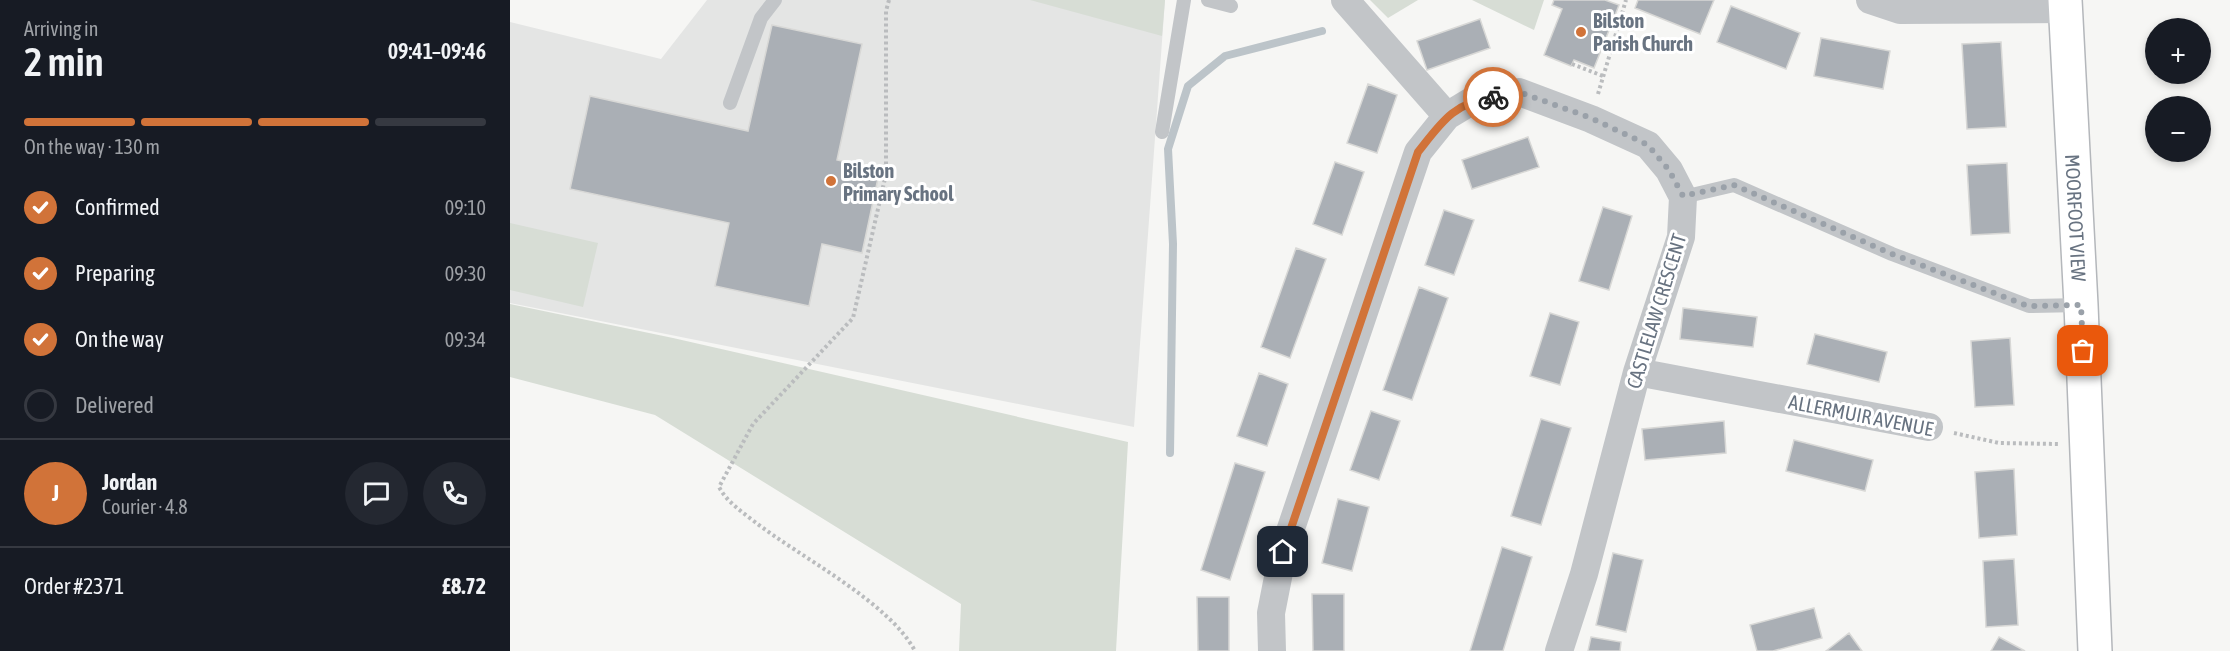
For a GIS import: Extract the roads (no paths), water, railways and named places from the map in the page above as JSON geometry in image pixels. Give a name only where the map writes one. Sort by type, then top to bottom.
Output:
[{"type":"main road","name":"MOORFOOT VIEW","points":[[2065,5],[2096,651]]},
{"type":"street","points":[[1345,0],[1447,116]]},
{"type":"street","points":[[1870,0],[1900,10],[2065,5]]},
{"type":"street","points":[[1272,651],[1271,613],[1283,552],[1418,152],[1447,116],[1475,99],[1519,92],[1591,118],[1648,145],[1669,170],[1683,196]]},
{"type":"street","name":"CASTLELAW CRESCENT","points":[[1559,651],[1584,574],[1637,372],[1681,237],[1683,196]]},
{"type":"street","name":"ALLERMUIR AVENUE","points":[[1637,372],[1929,427]]},
{"type":"lane","points":[[730,103],[760,18],[775,0]]},
{"type":"lane","points":[[1162,132],[1184,0]]},
{"type":"lane","points":[[1208,0],[1231,6]]},
{"type":"lane","points":[[1683,196],[1734,185],[1892,254],[2028,306],[2081,305]]},
{"type":"waterway","points":[[1170,453],[1173,244],[1168,149],[1188,86],[1225,56],[1322,31]]},
{"type":"place","name":"Bilston Parish Church","points":[[1581,32]]},
{"type":"place","name":"Bilston Primary School","points":[[831,181]]}]
